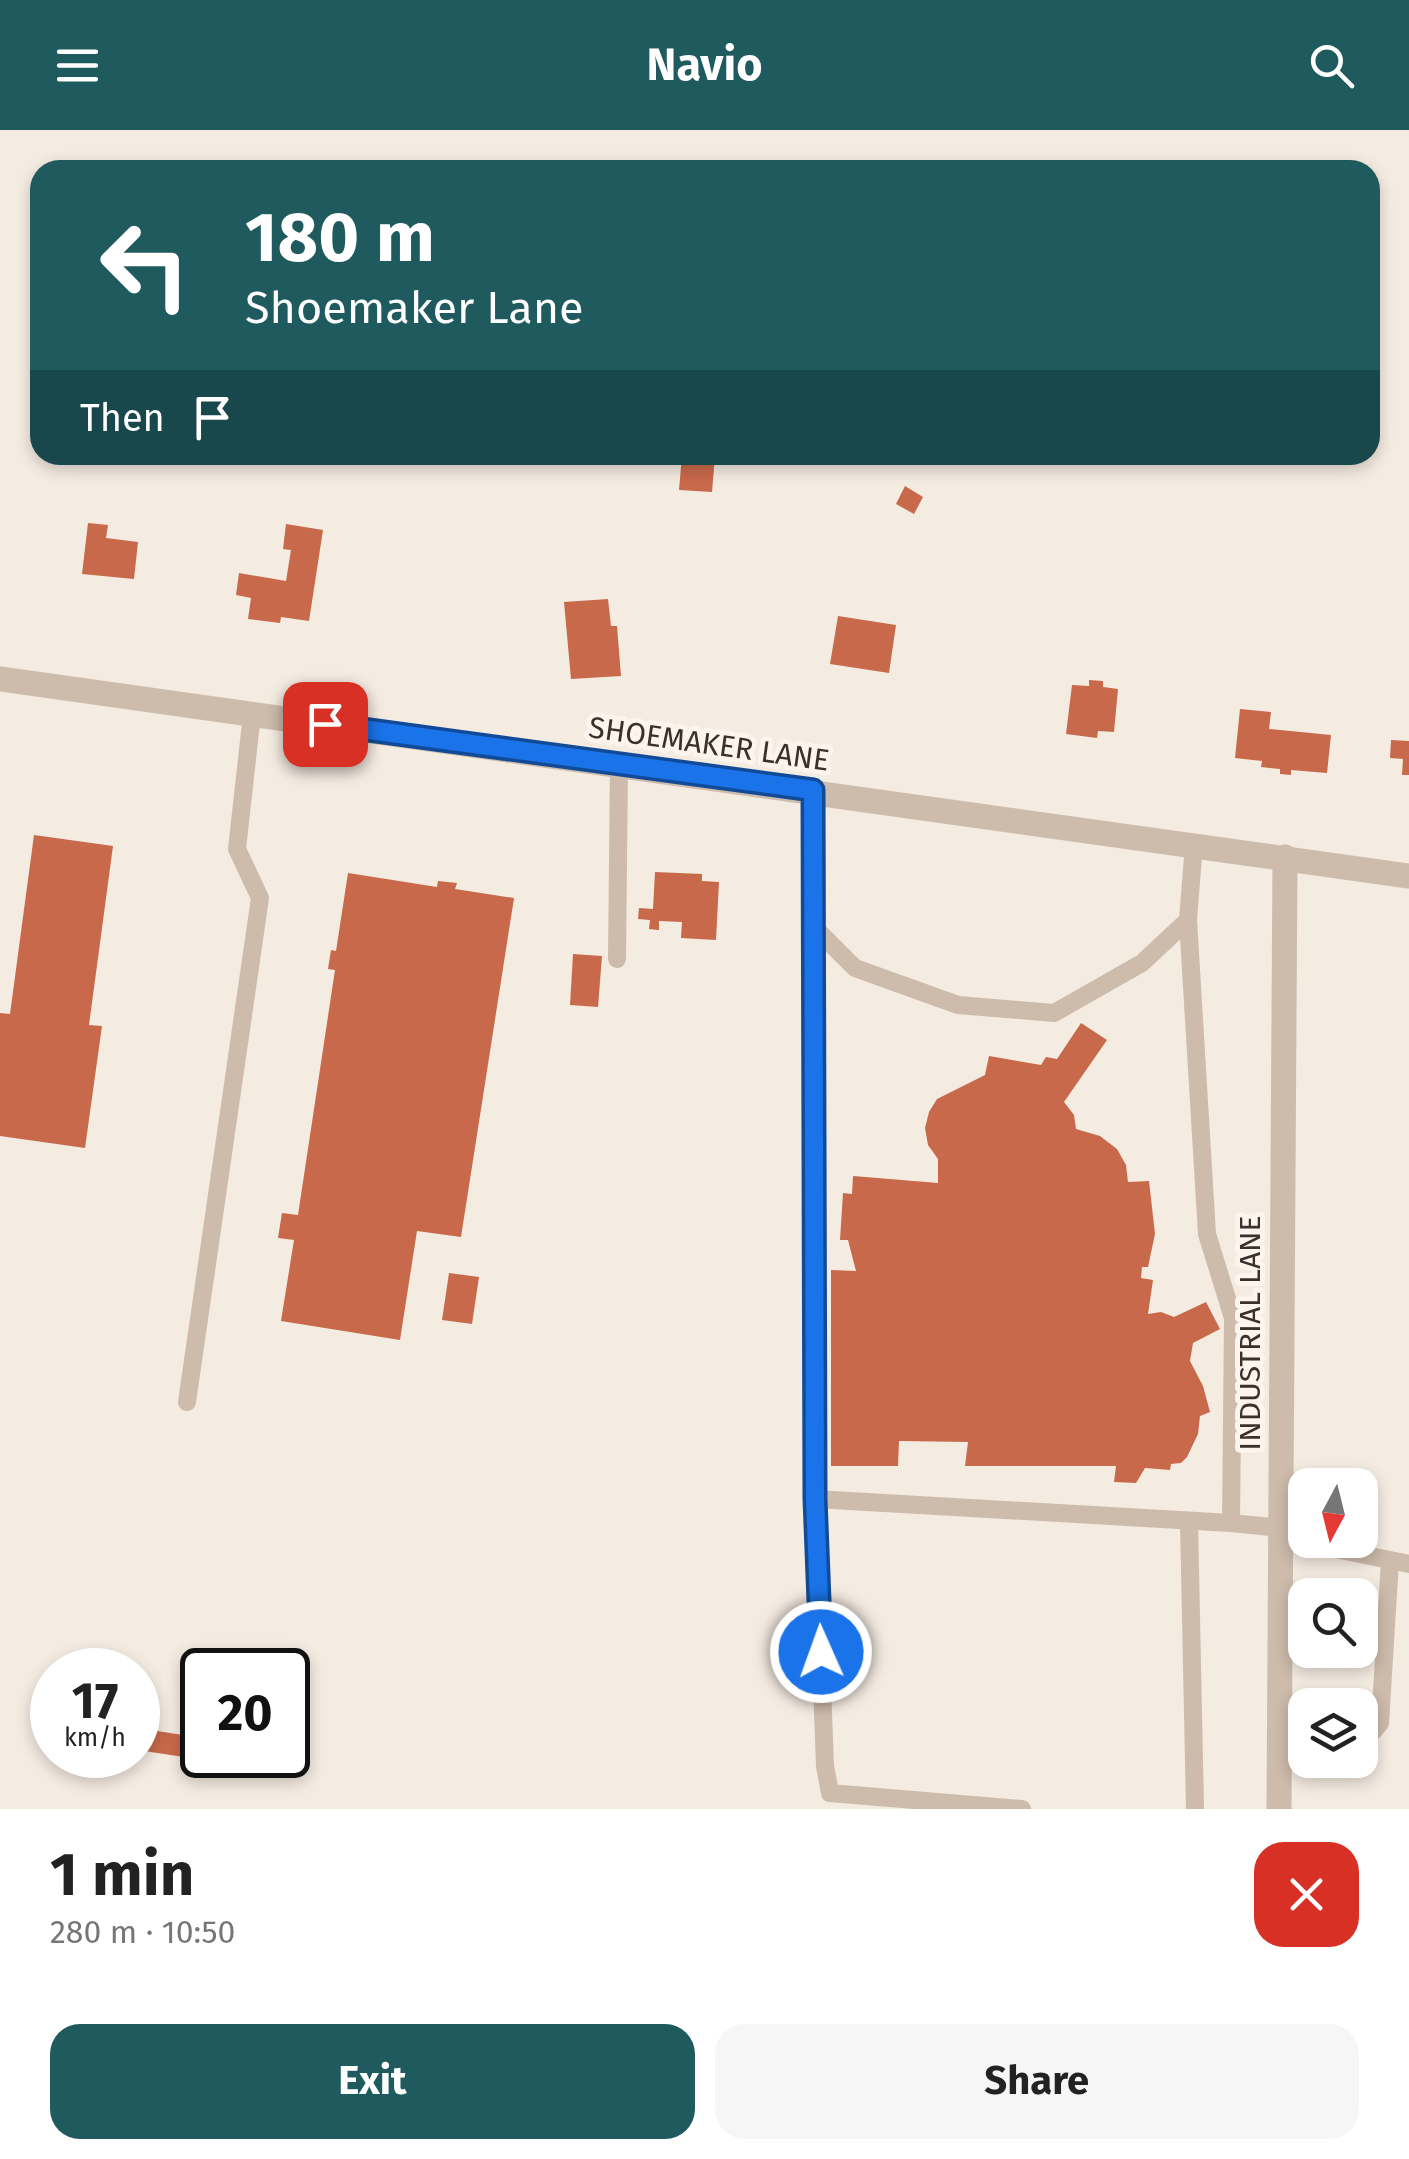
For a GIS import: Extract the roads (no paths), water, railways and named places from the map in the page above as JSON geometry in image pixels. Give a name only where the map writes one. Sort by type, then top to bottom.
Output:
[{"type":"street","name":"SHOEMAKER LANE","points":[[0,679],[1409,876]]},
{"type":"street","name":"INDUSTRIAL LANE","points":[[1285,857],[1282,1533],[1289,1688]]},
{"type":"street","name":"INDUSTRIAL LANE","points":[[1279,1809],[1288,1764]]},
{"type":"lane","points":[[187,1402],[260,898],[237,849],[252,714]]},
{"type":"lane","points":[[617,959],[618,764]]},
{"type":"lane","points":[[813,790],[815,1499],[825,1766],[830,1793],[1022,1809]]},
{"type":"lane","points":[[1194,844],[1188,920],[1207,1234],[1233,1318],[1230,1523]]},
{"type":"lane","points":[[815,928],[856,968],[958,1005],[1054,1013],[1142,962],[1188,920]]},
{"type":"lane","points":[[815,1499],[1230,1523],[1400,1563],[1378,1725]]},
{"type":"lane","points":[[1189,1521],[1195,1809]]}]
